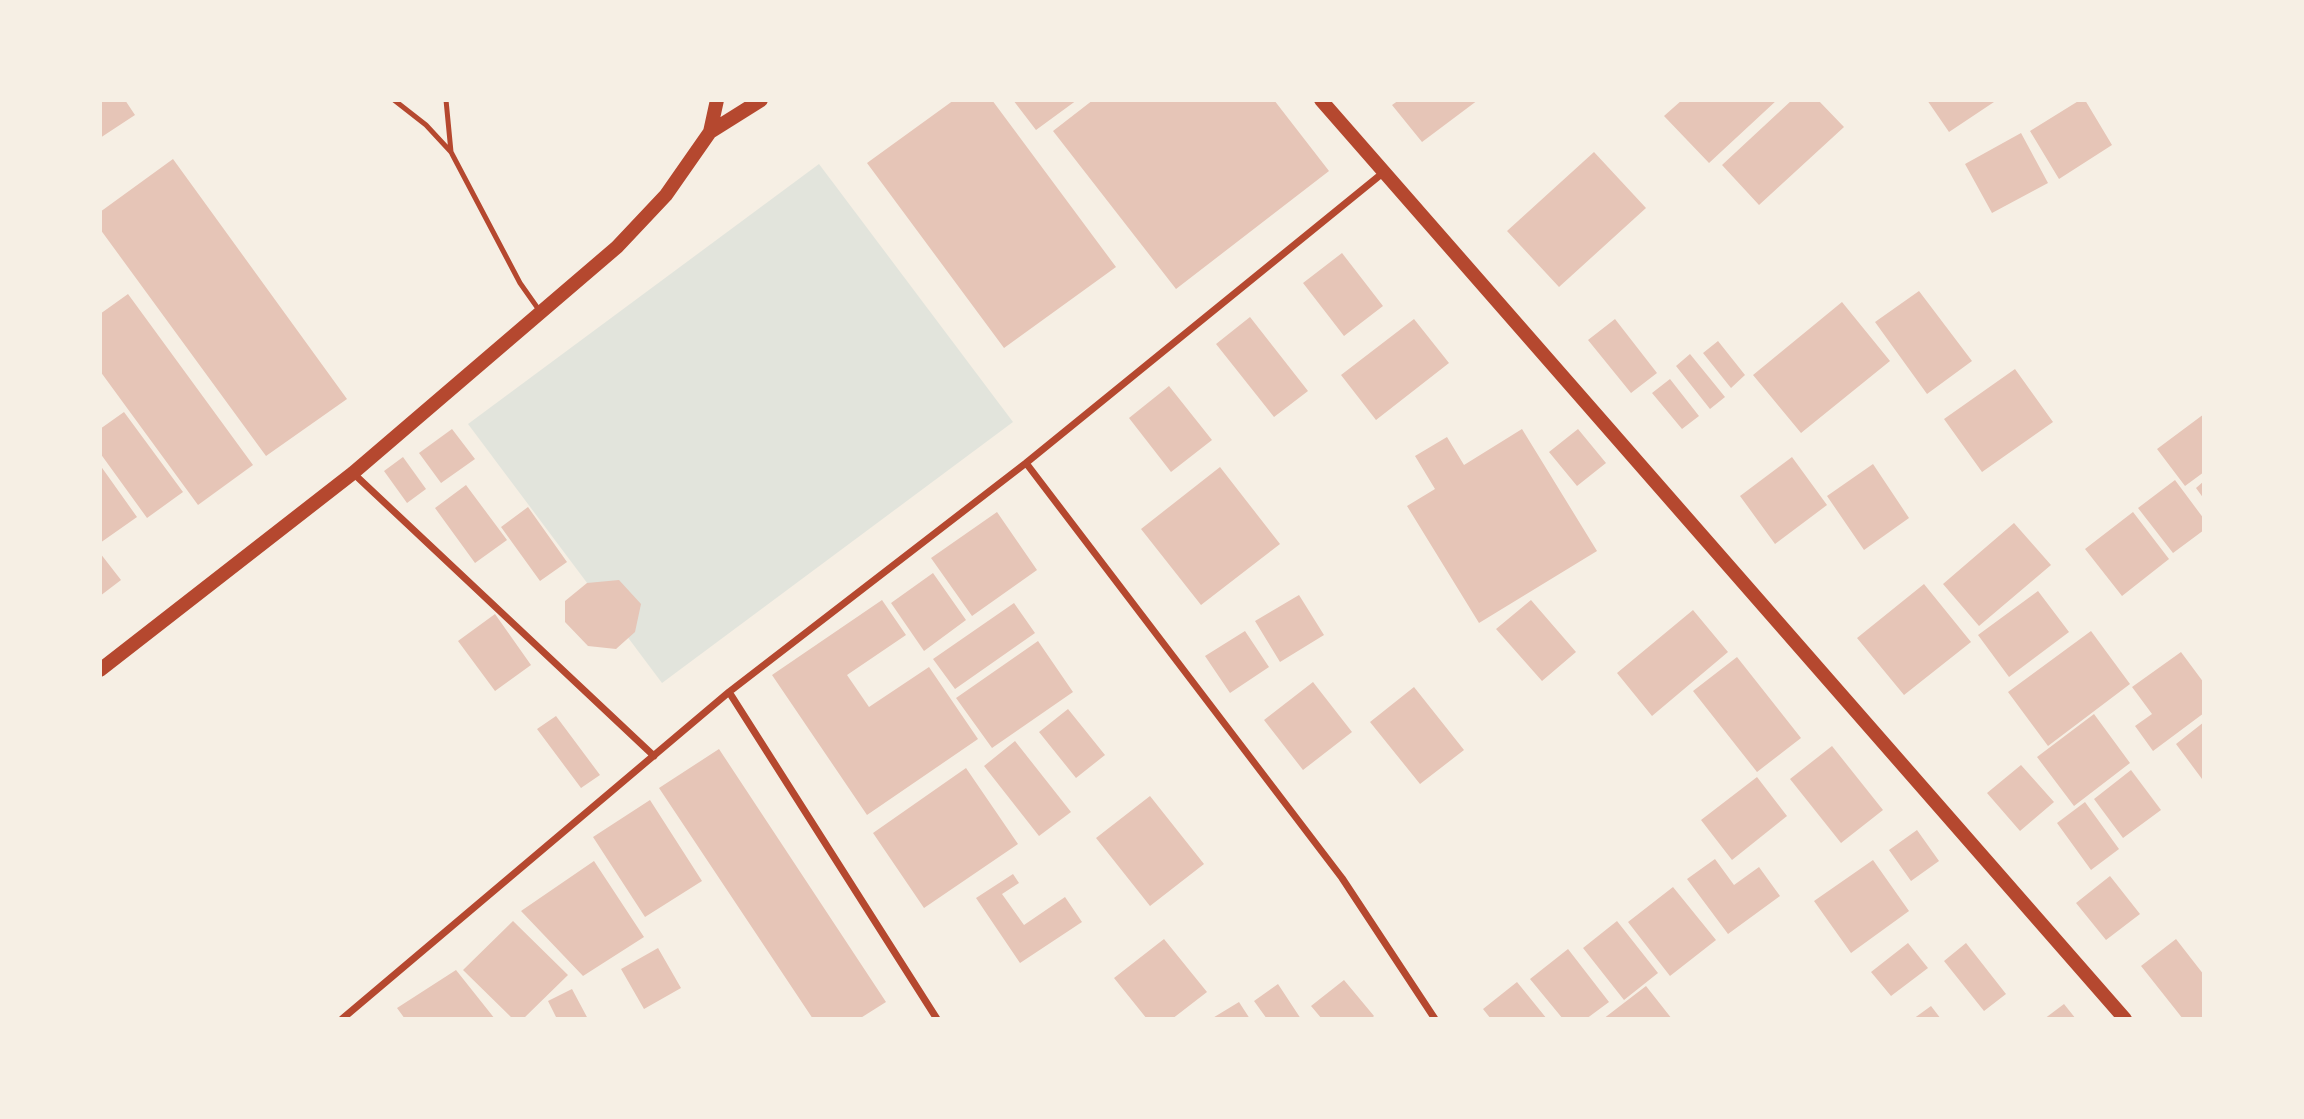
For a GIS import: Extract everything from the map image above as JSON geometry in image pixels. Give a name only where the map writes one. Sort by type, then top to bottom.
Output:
[{"type":"main road","points":[[100,670],[353,473],[617,247],[666,195],[710,132],[717,100]]},
{"type":"main road","points":[[710,132],[761,100]]},
{"type":"main road","points":[[1321,100],[2125,1019]]},
{"type":"street","points":[[342,1019],[729,692],[1026,463],[1384,173]]},
{"type":"street","points":[[1026,463],[1342,878],[1435,1019]]},
{"type":"street","points":[[353,473],[654,756]]},
{"type":"street","points":[[729,692],[937,1019]]},
{"type":"lane","points":[[394,100],[426,125],[451,152],[520,283],[541,312]]},
{"type":"lane","points":[[446,100],[451,152]]},
{"type":"shaded area","points":[[819,164],[1013,422],[662,683],[468,424]]},
{"type":"building","points":[[100,100],[125,100],[135,115],[100,138]]},
{"type":"building","points":[[954,100],[992,100],[1116,267],[1004,348],[867,163]]},
{"type":"building","points":[[1013,100],[1077,100],[1036,130]]},
{"type":"building","points":[[1093,100],[1274,100],[1329,171],[1176,289],[1053,131]]},
{"type":"building","points":[[1399,100],[1478,100],[1422,142],[1392,105]]},
{"type":"building","points":[[1682,100],[1777,100],[1709,163],[1664,116]]},
{"type":"building","points":[[1792,100],[1818,100],[1844,127],[1759,205],[1722,165]]},
{"type":"building","points":[[1927,100],[1997,100],[1949,132]]},
{"type":"building","points":[[2080,100],[2085,100],[2112,145],[2059,179],[2030,131]]},
{"type":"building","points":[[2021,133],[2048,183],[1992,213],[1965,164]]},
{"type":"building","points":[[1594,152],[1646,208],[1559,287],[1507,231]]},
{"type":"building","points":[[173,159],[347,399],[266,456],[100,229],[100,212]]},
{"type":"building","points":[[1342,253],[1383,306],[1344,336],[1303,283]]},
{"type":"building","points":[[1919,291],[1972,361],[1927,394],[1875,322]]},
{"type":"building","points":[[128,294],[253,465],[198,505],[100,371],[100,314]]},
{"type":"building","points":[[1842,302],[1890,361],[1801,433],[1753,375]]},
{"type":"building","points":[[1250,317],[1308,391],[1274,417],[1216,344]]},
{"type":"building","points":[[1414,319],[1449,363],[1376,420],[1341,375]]},
{"type":"building","points":[[1615,319],[1657,373],[1631,393],[1588,340]]},
{"type":"building","points":[[1718,341],[1745,375],[1731,388],[1703,353]]},
{"type":"building","points":[[1690,354],[1725,397],[1710,409],[1676,366]]},
{"type":"building","points":[[2015,369],[2053,422],[1982,472],[1944,419]]},
{"type":"building","points":[[1670,379],[1699,416],[1682,429],[1652,393]]},
{"type":"building","points":[[1169,386],[1212,440],[1171,472],[1129,418]]},
{"type":"building","points":[[124,412],[183,492],[147,518],[100,453],[100,429]]},
{"type":"building","points":[[2204,414],[2204,472],[2185,486],[2157,449]]},
{"type":"building","points":[[452,429],[475,459],[441,483],[419,453]]},
{"type":"building","points":[[1522,429],[1597,551],[1479,623],[1407,506],[1435,489],[1415,456],[1447,437],[1464,465]]},
{"type":"building","points":[[1578,429],[1606,463],[1577,486],[1549,452]]},
{"type":"building","points":[[403,457],[426,489],[407,503],[384,471]]},
{"type":"building","points":[[1792,457],[1827,505],[1775,544],[1740,496]]},
{"type":"building","points":[[1873,464],[1909,518],[1864,550],[1827,496]]},
{"type":"building","points":[[100,465],[137,517],[100,543]]},
{"type":"building","points":[[1220,467],[1280,544],[1201,605],[1141,529]]},
{"type":"building","points":[[2175,480],[2204,519],[2204,530],[2173,553],[2138,508]]},
{"type":"building","points":[[2204,481],[2204,499],[2196,488]]},
{"type":"building","points":[[466,485],[507,540],[475,563],[435,508]]},
{"type":"building","points":[[528,507],[567,562],[540,581],[501,527]]},
{"type":"building","points":[[997,512],[1037,570],[972,616],[931,558]]},
{"type":"building","points":[[2133,512],[2169,559],[2122,596],[2085,549]]},
{"type":"building","points":[[2014,523],[2051,565],[1979,626],[1943,584]]},
{"type":"building","points":[[100,553],[121,580],[100,596]]},
{"type":"building","points":[[933,573],[966,620],[924,651],[891,603]]},
{"type":"building","points":[[619,580],[641,604],[635,632],[616,649],[588,646],[565,622],[565,601],[587,583]]},
{"type":"building","points":[[1924,584],[1971,642],[1904,695],[1857,638]]},
{"type":"building","points":[[2038,591],[2069,632],[2009,677],[1978,635]]},
{"type":"building","points":[[1299,595],[1324,635],[1280,662],[1255,621]]},
{"type":"building","points":[[882,600],[906,635],[847,675],[869,707],[929,667],[978,739],[867,815],[772,675]]},
{"type":"building","points":[[1531,600],[1576,652],[1542,681],[1496,629]]},
{"type":"building","points":[[1014,603],[1035,633],[955,689],[933,659]]},
{"type":"building","points":[[1693,610],[1728,652],[1652,716],[1617,673]]},
{"type":"building","points":[[495,614],[531,665],[495,691],[458,641]]},
{"type":"building","points":[[1245,631],[1269,667],[1230,693],[1205,656]]},
{"type":"building","points":[[2091,631],[2130,684],[2048,746],[2008,692]]},
{"type":"building","points":[[1038,641],[1073,692],[992,748],[956,698]]},
{"type":"building","points":[[2181,652],[2204,683],[2204,713],[2153,751],[2135,726],[2152,714],[2132,687]]},
{"type":"building","points":[[1737,657],[1801,738],[1757,772],[1693,691]]},
{"type":"building","points":[[1313,682],[1352,732],[1303,770],[1264,720]]},
{"type":"building","points":[[1414,687],[1464,750],[1420,784],[1370,722]]},
{"type":"building","points":[[1068,709],[1105,755],[1076,778],[1039,732]]},
{"type":"building","points":[[2094,714],[2130,763],[2074,806],[2037,757]]},
{"type":"building","points":[[556,716],[600,775],[581,788],[537,729]]},
{"type":"building","points":[[2204,722],[2204,777],[2202,779],[2176,744]]},
{"type":"building","points":[[1015,741],[1071,812],[1039,836],[984,766]]},
{"type":"building","points":[[1832,746],[1883,810],[1841,843],[1790,779]]},
{"type":"building","points":[[719,749],[886,1002],[859,1019],[813,1019],[659,788]]},
{"type":"building","points":[[2021,765],[2054,802],[2020,831],[1987,793]]},
{"type":"building","points":[[966,768],[1018,844],[924,908],[873,833]]},
{"type":"building","points":[[2131,770],[2161,810],[2123,838],[2094,799]]},
{"type":"building","points":[[1757,777],[1787,816],[1732,860],[1701,820]]},
{"type":"building","points":[[1150,796],[1204,864],[1150,906],[1096,838]]},
{"type":"building","points":[[650,800],[702,881],[645,917],[593,837]]},
{"type":"building","points":[[2085,802],[2119,849],[2091,870],[2057,823]]},
{"type":"building","points":[[1917,830],[1939,861],[1911,881],[1889,850]]},
{"type":"building","points":[[1715,859],[1734,885],[1759,867],[1780,896],[1728,934],[1687,879]]},
{"type":"building","points":[[1873,860],[1909,911],[1851,953],[1814,901]]},
{"type":"building","points":[[594,861],[644,937],[583,976],[521,911]]},
{"type":"building","points":[[1013,874],[1019,883],[1002,894],[1024,925],[1065,897],[1082,922],[1020,963],[976,898]]},
{"type":"building","points":[[2110,876],[2140,914],[2106,940],[2076,903]]},
{"type":"building","points":[[1673,887],[1716,940],[1670,976],[1628,922]]},
{"type":"building","points":[[513,921],[568,975],[523,1019],[513,1019],[463,970]]},
{"type":"building","points":[[1617,921],[1658,973],[1624,1000],[1583,948]]},
{"type":"building","points":[[1164,939],[1207,992],[1172,1019],[1147,1019],[1114,978]]},
{"type":"building","points":[[2176,939],[2204,975],[2204,1017],[2201,1019],[2183,1019],[2141,966]]},
{"type":"building","points":[[1908,943],[1928,968],[1891,996],[1871,972]]},
{"type":"building","points":[[1966,943],[2006,994],[1984,1011],[1944,961]]},
{"type":"building","points":[[658,948],[681,988],[644,1009],[621,969]]},
{"type":"building","points":[[1568,949],[1609,1002],[1586,1019],[1563,1019],[1530,979]]},
{"type":"building","points":[[456,970],[495,1019],[405,1019],[397,1008]]},
{"type":"building","points":[[1344,980],[1374,1016],[1371,1019],[1322,1019],[1311,1006]]},
{"type":"building","points":[[1517,982],[1547,1019],[1491,1019],[1483,1009]]},
{"type":"building","points":[[1278,984],[1301,1019],[1267,1019],[1254,1001]]},
{"type":"building","points":[[1646,986],[1672,1019],[1603,1019]]},
{"type":"building","points":[[572,989],[588,1019],[557,1019],[548,1001]]},
{"type":"building","points":[[1239,1002],[1250,1019],[1211,1019]]},
{"type":"building","points":[[2064,1004],[2076,1019],[2044,1019]]},
{"type":"building","points":[[1931,1006],[1941,1019],[1913,1019]]}]
